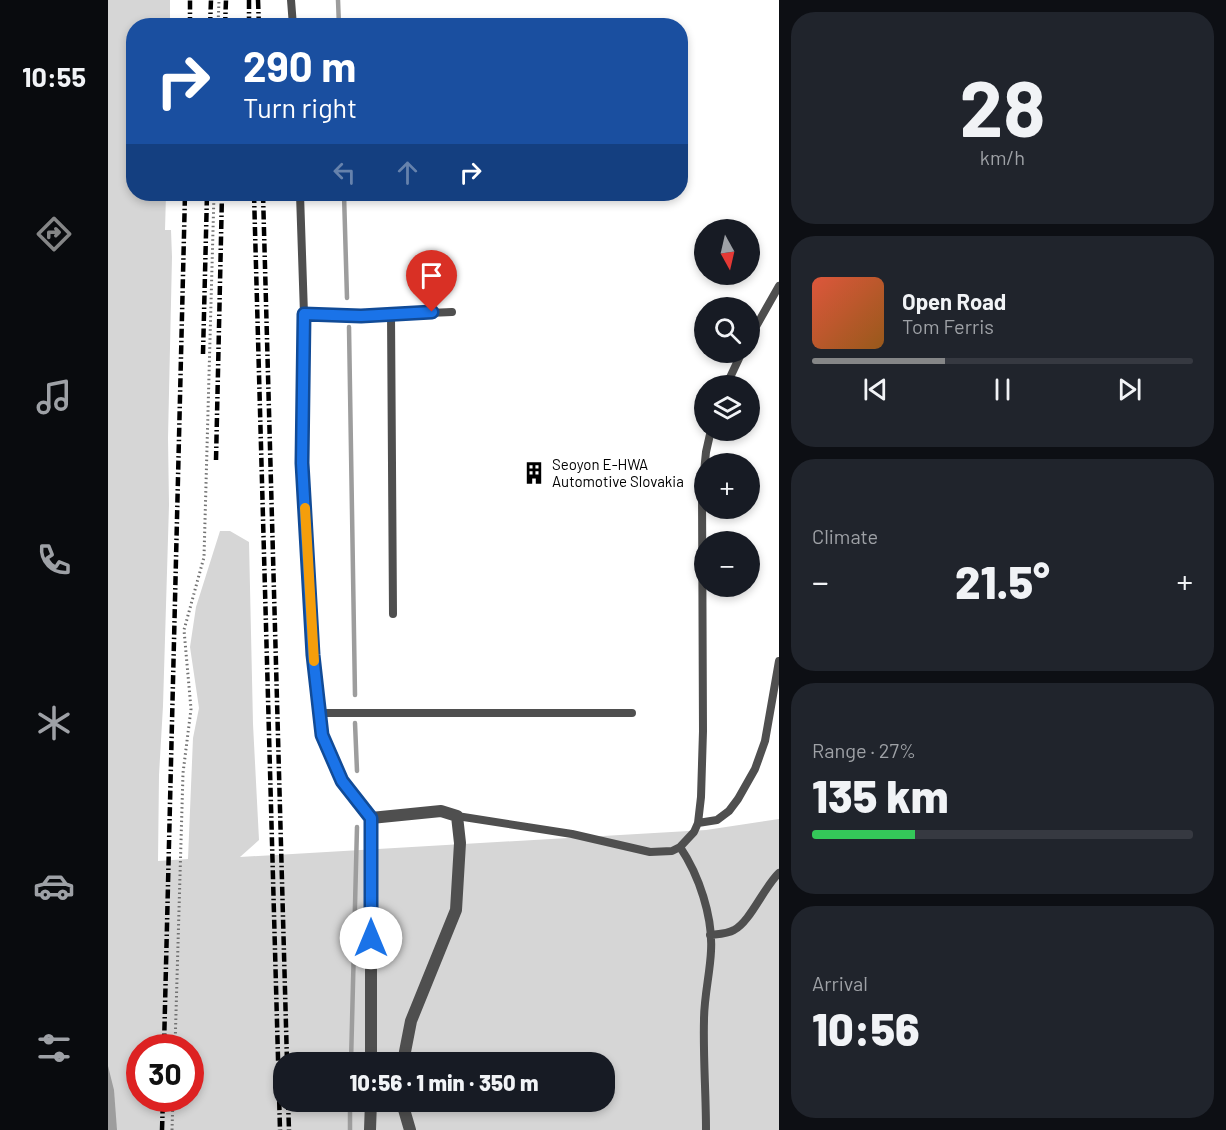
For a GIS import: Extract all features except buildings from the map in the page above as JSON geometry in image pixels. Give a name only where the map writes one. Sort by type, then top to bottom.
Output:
[{"type":"street","points":[[371,1052],[371,818],[441,812],[457,816],[460,843],[456,910],[411,1021],[406,1052]]},
{"type":"street","points":[[370,1130],[371,1112]]},
{"type":"street","points":[[405,1112],[410,1130]]},
{"type":"lane","points":[[291,0],[292,18]]},
{"type":"lane","points":[[300,201],[304,314],[302,463],[313,655],[322,735],[342,781],[371,818]]},
{"type":"lane","points":[[760,319],[779,286]]},
{"type":"lane","points":[[304,314],[361,316],[452,312]]},
{"type":"lane","points":[[391,314],[393,614]]},
{"type":"lane","points":[[457,816],[573,834],[650,852],[672,851],[680,847],[694,832],[698,823],[703,731],[702,492],[708,441]]},
{"type":"lane","points":[[698,823],[717,820],[729,811],[755,769],[765,741],[779,661]]},
{"type":"lane","points":[[320,713],[632,713]]},
{"type":"lane","points":[[680,847],[689,860],[701,890],[710,935],[711,951],[704,1002],[706,1130]]},
{"type":"lane","points":[[710,935],[725,933],[741,926],[770,882],[779,873]]},
{"type":"path","points":[[218,18],[219,0]]},
{"type":"path","points":[[175,1034],[183,774],[191,709],[184,630],[204,557],[214,201]]},
{"type":"path","points":[[172,1130],[173,1112]]},
{"type":"shaded area","points":[[108,0],[170,0],[170,18],[126,18],[126,201],[166,201],[165,230],[171,230],[169,505],[158,861],[188,859],[193,738],[199,708],[190,647],[196,607],[220,531],[230,531],[249,542],[253,724],[259,840],[240,857],[706,830],[779,819],[779,1130],[108,1130]]},
{"type":"shaded area","points":[[108,1066],[114,1090],[117,1130],[108,1130]]},
{"type":"waterway","points":[[338,0],[339,18]]},
{"type":"waterway","points":[[344,201],[347,298]]},
{"type":"waterway","points":[[349,327],[355,695]]},
{"type":"waterway","points":[[355,723],[357,771]]},
{"type":"waterway","points":[[351,1052],[357,827]]},
{"type":"waterway","points":[[350,1112],[350,1130]]},
{"type":"railway","points":[[190,0],[190,18]]},
{"type":"railway","points":[[210,18],[211,0]]},
{"type":"railway","points":[[225,18],[226,0]]},
{"type":"railway","points":[[249,0],[249,18]]},
{"type":"railway","points":[[258,0],[259,18]]},
{"type":"railway","points":[[164,1034],[185,201]]},
{"type":"railway","points":[[203,354],[207,201]]},
{"type":"railway","points":[[216,460],[222,201]]},
{"type":"railway","points":[[254,201],[280,1130]]},
{"type":"railway","points":[[263,201],[287,1052]]},
{"type":"railway","points":[[162,1130],[163,1112]]},
{"type":"railway","points":[[288,1112],[289,1130]]},
{"type":"slow traffic","points":[[305,508],[314,661]]},
{"type":"place","name":"Seoyon E-HWA Automotive Slovakia","points":[[534,473]]},
{"type":"route","points":[[371,938],[371,818],[342,781],[322,735],[313,655],[302,463],[304,314],[361,316],[432,312]]}]
